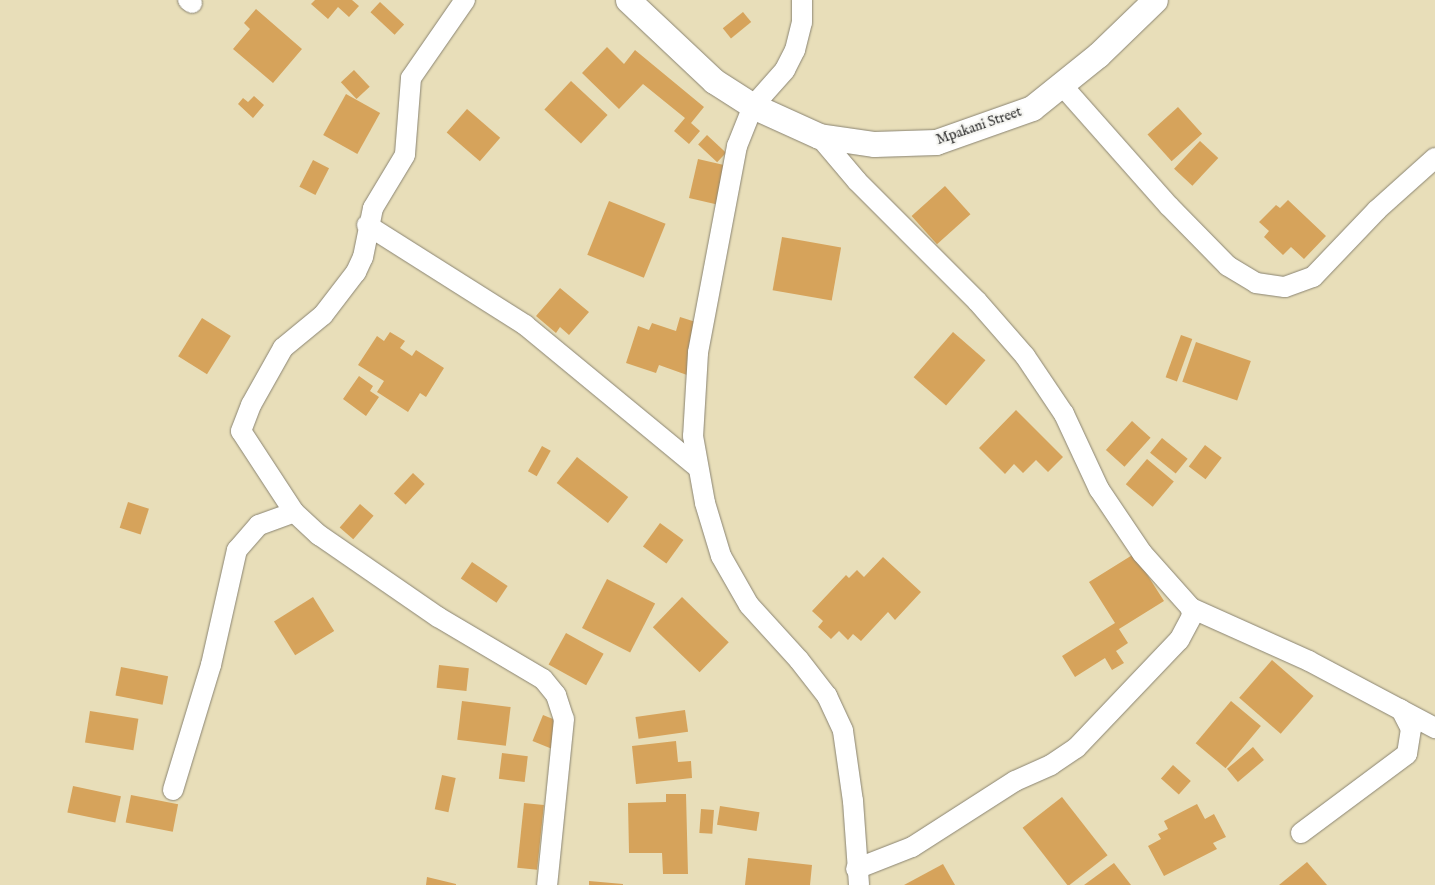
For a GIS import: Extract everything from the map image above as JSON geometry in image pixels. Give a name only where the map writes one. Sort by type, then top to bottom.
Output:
[{"type":"street","points":[[465,0],[411,78],[405,155],[373,208],[367,226],[363,257],[345,290],[323,315],[283,348],[241,426],[242,437],[294,512],[319,534],[438,617],[543,679],[556,694],[564,719],[546,885]]},
{"type":"street","name":"Mpakani Street","points":[[628,0],[714,81],[753,106],[819,136],[874,144],[936,142],[1032,108],[1098,54],[1155,0]]},
{"type":"street","points":[[802,0],[802,22],[795,50],[785,70],[753,106],[737,146],[698,353],[693,436],[697,467],[721,556],[749,605],[800,660],[827,696],[842,731],[853,801],[858,877],[912,847],[1015,781],[1051,765],[1076,748],[1179,640],[1188,628],[1191,608]]},
{"type":"street","points":[[1061,84],[1169,206],[1228,266],[1256,283],[1285,287],[1313,277],[1377,210],[1435,158]]},
{"type":"street","points":[[819,136],[857,181],[977,301],[1025,356],[1064,414],[1099,489],[1142,553],[1191,608],[1274,644],[1435,728]]},
{"type":"street","points":[[367,226],[525,325],[697,467]]},
{"type":"street","points":[[174,790],[211,665],[237,550],[258,525],[294,512]]},
{"type":"street","points":[[1302,833],[1407,754],[1411,729],[1401,709]]},
{"type":"building","points":[[315,0],[352,0],[359,6],[349,17],[338,7],[328,19],[311,4]]},
{"type":"building","points":[[380,2],[404,25],[395,35],[370,12]]},
{"type":"building","points":[[256,9],[302,49],[273,83],[233,49],[250,29],[244,23]]},
{"type":"building","points":[[743,12],[751,22],[731,38],[723,28]]},
{"type":"building","points":[[607,47],[624,64],[635,50],[704,107],[691,123],[700,131],[689,144],[674,131],[685,118],[643,84],[619,109],[582,73]]},
{"type":"building","points":[[354,70],[370,87],[357,99],[341,82]]},
{"type":"building","points":[[571,81],[608,115],[581,144],[544,110]]},
{"type":"building","points":[[346,94],[380,113],[357,154],[323,135]]},
{"type":"building","points":[[254,96],[264,105],[253,118],[238,104],[243,98],[248,102]]},
{"type":"building","points":[[1178,107],[1202,134],[1172,161],[1148,134]]},
{"type":"building","points":[[467,109],[500,138],[480,161],[447,132]]},
{"type":"building","points":[[707,135],[726,153],[717,162],[698,145]]},
{"type":"building","points":[[1200,141],[1218,158],[1192,186],[1174,169]]},
{"type":"building","points":[[698,159],[728,166],[719,205],[689,198]]},
{"type":"building","points":[[313,160],[329,168],[315,195],[299,187]]},
{"type":"building","points":[[945,186],[970,214],[937,244],[912,216]]},
{"type":"building","points":[[1288,200],[1326,236],[1304,259],[1291,247],[1283,255],[1264,237],[1269,231],[1259,222],[1276,205],[1280,208]]},
{"type":"building","points":[[609,201],[666,224],[644,278],[587,255]]},
{"type":"building","points":[[782,237],[841,247],[832,301],[773,290]]},
{"type":"building","points":[[560,288],[589,312],[569,335],[560,327],[556,333],[536,316]]},
{"type":"building","points":[[680,317],[702,324],[687,375],[659,365],[656,373],[626,363],[638,326],[649,330],[652,323],[676,331]]},
{"type":"building","points":[[202,318],[231,336],[207,374],[178,356]]},
{"type":"building","points":[[390,332],[405,341],[400,348],[412,356],[416,350],[444,368],[426,397],[420,393],[408,412],[377,392],[384,381],[358,365],[377,336],[384,341]]},
{"type":"building","points":[[953,332],[985,360],[946,405],[914,377]]},
{"type":"building","points":[[1181,335],[1192,339],[1177,381],[1166,377]]},
{"type":"building","points":[[1196,342],[1251,361],[1237,401],[1182,382]]},
{"type":"building","points":[[359,376],[373,386],[370,391],[379,397],[366,416],[343,399]]},
{"type":"building","points":[[1016,410],[1063,457],[1048,472],[1036,460],[1023,473],[1014,464],[1005,474],[979,448]]},
{"type":"building","points":[[1132,421],[1151,438],[1124,467],[1106,450]]},
{"type":"building","points":[[1162,438],[1188,459],[1176,474],[1150,453]]},
{"type":"building","points":[[1205,445],[1222,458],[1206,479],[1189,467]]},
{"type":"building","points":[[542,446],[551,451],[537,476],[528,471]]},
{"type":"building","points":[[577,457],[628,497],[608,523],[557,483]]},
{"type":"building","points":[[1147,459],[1174,481],[1153,507],[1126,484]]},
{"type":"building","points":[[413,473],[425,484],[406,504],[394,493]]},
{"type":"building","points":[[128,502],[149,509],[141,534],[120,528]]},
{"type":"building","points":[[360,504],[374,516],[353,539],[340,527]]},
{"type":"building","points":[[660,523],[683,540],[666,564],[643,546]]},
{"type":"building","points":[[1134,554],[1164,601],[1119,629],[1128,643],[1116,651],[1124,663],[1112,670],[1105,658],[1075,677],[1062,656],[1115,623],[1089,582]]},
{"type":"building","points":[[883,557],[921,592],[895,620],[888,612],[861,641],[853,634],[848,640],[839,631],[831,639],[818,627],[823,621],[812,611],[846,575],[849,578],[857,570],[864,577]]},
{"type":"building","points":[[472,562],[508,586],[496,603],[461,579]]},
{"type":"building","points":[[607,579],[655,604],[630,653],[582,628]]},
{"type":"building","points":[[313,597],[334,631],[295,655],[274,621]]},
{"type":"building","points":[[682,597],[729,642],[700,672],[653,627]]},
{"type":"building","points":[[566,633],[604,654],[586,685],[549,664]]},
{"type":"building","points":[[1272,660],[1314,696],[1281,734],[1239,698]]},
{"type":"building","points":[[439,665],[469,668],[466,691],[437,688]]},
{"type":"building","points":[[121,667],[168,676],[163,705],[115,695]]},
{"type":"building","points":[[462,701],[511,707],[506,746],[457,740]]},
{"type":"building","points":[[1231,701],[1261,726],[1226,768],[1196,743]]},
{"type":"building","points":[[685,710],[688,732],[639,739],[635,717]]},
{"type":"building","points":[[90,711],[138,719],[133,750],[85,743]]},
{"type":"building","points":[[543,715],[563,723],[553,749],[533,741]]},
{"type":"building","points":[[676,741],[678,762],[691,761],[692,778],[636,784],[632,746]]},
{"type":"building","points":[[1253,747],[1264,760],[1238,782],[1227,769]]},
{"type":"building","points":[[502,753],[528,756],[525,782],[499,779]]},
{"type":"building","points":[[1173,765],[1191,781],[1179,794],[1161,778]]},
{"type":"building","points":[[442,775],[456,778],[448,812],[435,809]]},
{"type":"building","points":[[73,786],[121,796],[115,823],[67,812]]},
{"type":"building","points":[[666,794],[686,794],[688,874],[663,874],[662,853],[629,853],[628,803],[666,802]]},
{"type":"building","points":[[131,795],[178,804],[173,832],[126,822]]},
{"type":"building","points":[[1062,797],[1108,855],[1067,885],[1023,828]]},
{"type":"building","points":[[524,803],[544,805],[537,870],[517,868]]},
{"type":"building","points":[[1197,804],[1205,819],[1214,814],[1226,837],[1213,843],[1217,849],[1164,876],[1148,846],[1161,839],[1158,834],[1168,829],[1164,821]]},
{"type":"building","points":[[720,806],[760,812],[757,831],[717,825]]},
{"type":"building","points":[[701,809],[714,810],[712,834],[699,833]]},
{"type":"building","points":[[748,858],[812,865],[810,885],[745,885]]},
{"type":"building","points":[[1307,862],[1327,885],[1279,885]]},
{"type":"building","points":[[1114,863],[1131,885],[1084,885]]},
{"type":"building","points":[[943,864],[955,885],[904,885]]},
{"type":"building","points":[[427,877],[456,884],[456,885],[426,885]]},
{"type":"building","points":[[589,881],[623,884],[623,885],[589,885]]}]
